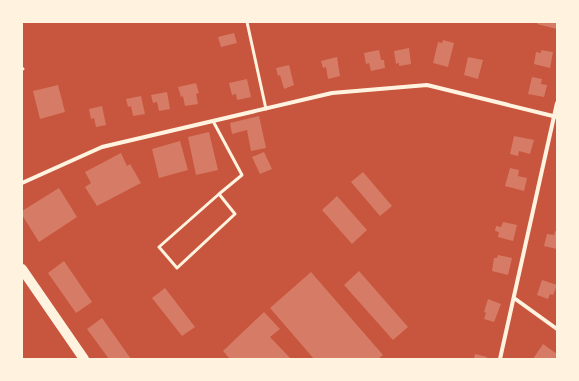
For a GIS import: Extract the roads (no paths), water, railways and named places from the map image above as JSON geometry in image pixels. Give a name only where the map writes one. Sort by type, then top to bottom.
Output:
[{"type":"main road","points":[[22,269],[84,359]]},
{"type":"street","points":[[22,183],[102,147],[332,93],[427,86],[556,116]]},
{"type":"street","points":[[500,359],[556,116],[557,103]]},
{"type":"street","points":[[514,298],[557,329]]},
{"type":"lane","points":[[247,22],[266,109]]},
{"type":"lane","points":[[213,121],[242,175],[218,194],[159,246],[177,268],[235,214],[218,194]]}]
